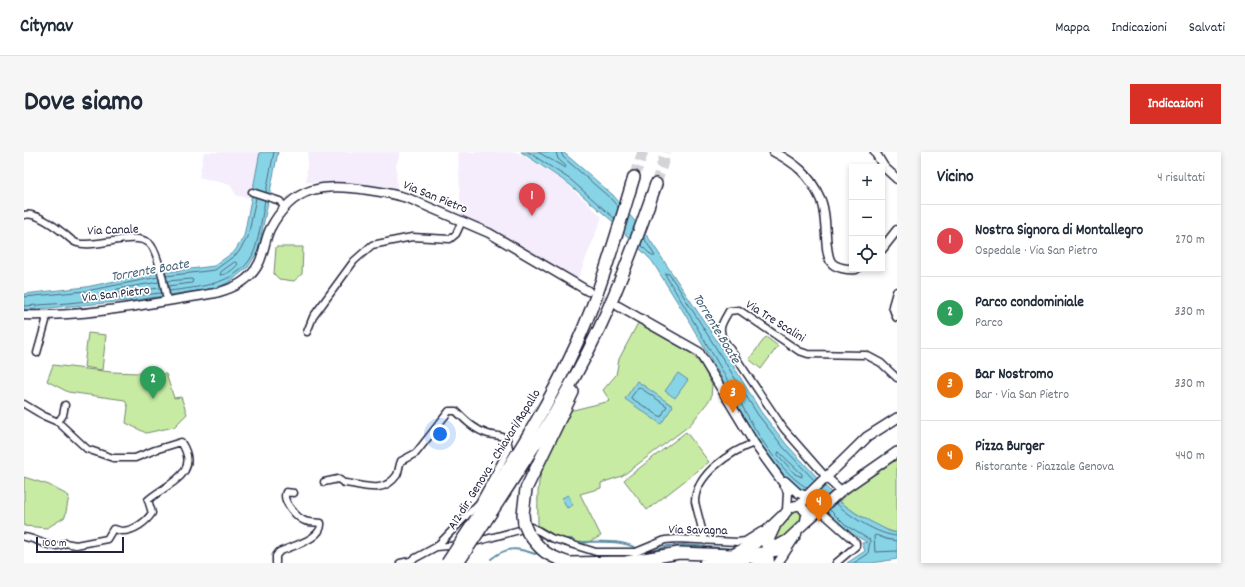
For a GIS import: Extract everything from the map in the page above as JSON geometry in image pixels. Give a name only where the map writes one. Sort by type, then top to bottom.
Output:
[{"type":"highway","name":"A12 dir. Genova - Chiavari/Rapallo","points":[[447,563],[480,521],[540,417],[577,344],[592,309],[634,177]]},
{"type":"highway","points":[[458,563],[480,521],[553,416],[599,328],[631,253],[656,184]]},
{"type":"highway","points":[[599,328],[595,343],[526,489],[524,500],[526,528],[545,553],[568,563],[626,562],[679,554],[727,559],[751,557],[765,563]]},
{"type":"highway","points":[[727,559],[754,543],[783,517]]},
{"type":"highway","points":[[705,563],[748,554],[769,552]]},
{"type":"main road","points":[[800,506],[807,496],[868,437],[896,421]]},
{"type":"main road","points":[[783,517],[769,538],[770,543],[778,546],[787,540],[839,492],[897,452]]},
{"type":"main road","points":[[787,540],[779,551],[772,553],[769,552],[765,544],[766,539],[792,506],[800,506],[804,508],[807,513],[807,518],[804,524]]},
{"type":"street","points":[[774,152],[792,161],[807,174],[820,196],[825,213],[827,252],[831,262],[838,267],[849,270]]},
{"type":"street","points":[[875,152],[884,167],[897,179]]},
{"type":"street","name":"Via San Pietro","points":[[24,316],[44,316],[216,293],[244,282],[259,263],[270,229],[284,207],[300,194],[321,187],[343,186],[399,195],[462,221],[489,233],[588,291]]},
{"type":"street","points":[[252,192],[280,200],[284,207]]},
{"type":"street","name":"Via Canale","points":[[24,215],[37,216],[61,230],[75,242],[100,242],[138,238],[148,242],[152,246],[161,272],[166,299]]},
{"type":"street","points":[[307,332],[317,312],[354,261],[364,250],[372,245],[412,237],[450,239],[456,234],[462,221]]},
{"type":"street","points":[[885,245],[897,230]]},
{"type":"street","points":[[897,292],[894,306],[897,317]]},
{"type":"street","points":[[618,306],[699,352],[754,443],[788,492],[783,517]]},
{"type":"street","name":"Via Tre Scalini","points":[[825,478],[784,429],[724,340],[720,333],[720,326],[729,311],[739,310],[799,351],[808,354],[866,355],[881,363],[897,378]]},
{"type":"street","points":[[37,353],[46,321],[44,316]]},
{"type":"street","points":[[24,404],[44,416],[58,422],[87,449],[113,458],[135,458],[181,442],[187,453],[189,462],[183,474],[175,482],[157,492],[148,500],[152,513],[134,528],[121,531],[113,529],[107,539],[76,545],[65,543],[60,547],[51,546],[24,537]]},
{"type":"street","points":[[58,422],[63,415],[65,405]]},
{"type":"street","points":[[324,482],[338,479],[344,483],[350,483],[359,487],[368,488],[386,485],[397,474],[401,461],[416,453],[449,411],[456,411],[473,427],[488,434],[504,437],[507,439],[509,448],[479,503],[436,547]]},
{"type":"street","points":[[706,541],[695,502],[695,496],[714,466],[729,455],[754,443]]},
{"type":"street","points":[[886,459],[897,446]]},
{"type":"street","points":[[775,473],[798,493],[807,496]]},
{"type":"street","points":[[825,478],[839,492]]},
{"type":"street","points":[[789,485],[800,506]]},
{"type":"street","points":[[276,563],[276,556],[279,552],[312,539],[321,528],[321,523],[301,519],[285,500],[284,495],[286,492],[294,494]]},
{"type":"street","points":[[820,509],[856,543],[856,546],[836,563]]},
{"type":"street","name":"Via Savagna","points":[[400,563],[415,559],[436,547],[483,541],[530,528],[557,541],[596,552],[636,552],[665,540],[730,543],[745,541],[756,535],[778,516],[783,517]]},
{"type":"street","points":[[778,563],[804,524]]},
{"type":"street","points":[[769,552],[770,563]]},
{"type":"shaded area","points":[[204,152],[260,152],[252,198],[237,196],[230,185],[199,177]]},
{"type":"shaded area","points":[[308,152],[401,152],[396,165],[397,192],[345,182],[306,182]]},
{"type":"shaded area","points":[[458,152],[517,152],[564,181],[602,217],[578,279],[461,215]]},
{"type":"green space","points":[[276,247],[303,247],[302,274],[294,281],[279,279],[274,274]]},
{"type":"green space","points":[[638,323],[692,354],[702,366],[712,385],[711,398],[690,425],[622,476],[601,483],[601,488],[580,494],[601,536],[582,545],[557,537],[538,525],[538,493],[541,473],[551,445],[569,411],[610,401],[603,390],[616,375],[619,359]]},
{"type":"green space","points":[[88,333],[106,335],[102,370],[84,367]]},
{"type":"green space","points":[[766,337],[778,346],[761,369],[749,359]]},
{"type":"green space","points":[[53,365],[111,372],[166,374],[174,398],[181,397],[187,414],[174,427],[146,433],[126,423],[128,407],[125,400],[68,392],[47,381]]},
{"type":"green space","points":[[686,432],[709,462],[647,510],[624,480]]},
{"type":"green space","points":[[897,459],[897,533],[874,524],[840,502],[850,491]]},
{"type":"green space","points":[[24,477],[49,485],[69,496],[65,517],[47,528],[24,526]]},
{"type":"green space","points":[[798,510],[803,514],[801,521],[780,542],[775,543],[771,535],[794,511]]},
{"type":"water","points":[[260,152],[278,152],[258,251],[248,267],[231,281],[217,288],[129,301],[24,310],[24,294],[86,287],[144,275],[214,266],[235,251],[244,236]]},
{"type":"water","points":[[521,152],[563,152],[613,195],[648,237],[731,362],[761,412],[787,445],[840,502],[860,516],[889,531],[897,533],[897,559],[872,563],[847,563],[865,551],[862,543],[867,542],[843,529],[805,491],[789,481],[760,445],[686,316],[652,261],[611,220],[569,184]]},
{"type":"water","points":[[678,373],[688,380],[675,398],[665,391]]},
{"type":"water","points":[[637,381],[673,406],[661,424],[625,399]]},
{"type":"water","points":[[568,495],[573,505],[567,508],[562,498]]},
{"type":"waterway","points":[[564,539],[572,539]]},
{"type":"waterway","points":[[581,542],[618,542],[638,549]]},
{"type":"waterway","points":[[651,552],[668,546],[683,545],[734,549]]},
{"type":"waterway","points":[[491,559],[502,552],[512,549],[535,554],[538,552]]},
{"type":"tunnel","points":[[634,177],[643,152]]},
{"type":"tunnel","points":[[656,184],[666,152]]},
{"type":"tunnel","points":[[592,293],[616,305]]},
{"type":"place","name":"Nostra Signora di Montallegro","points":[[532,216]]},
{"type":"place","name":"Parco condominiale","points":[[153,399]]},
{"type":"place","name":"Bar Nostromo","points":[[733,413]]},
{"type":"place","name":"Pizza Burger","points":[[819,522]]},
{"type":"water label","name":"Torrente Boate","points":[[150,271]]},
{"type":"water label","name":"Torrente Boate","points":[[716,329]]}]
